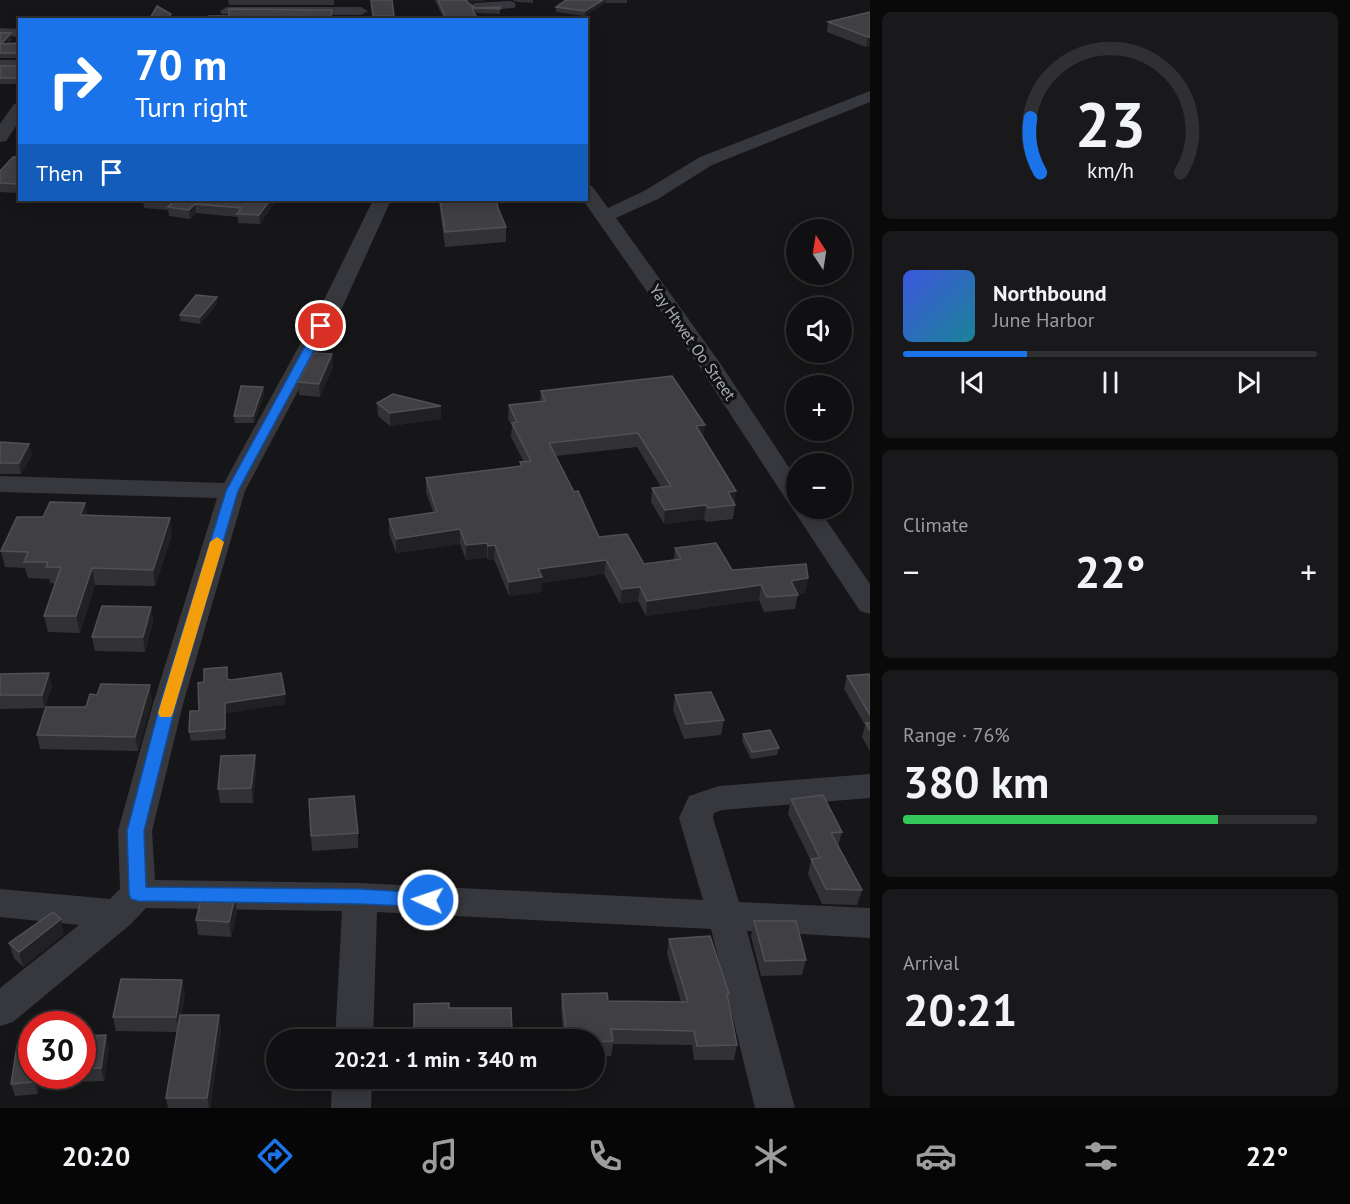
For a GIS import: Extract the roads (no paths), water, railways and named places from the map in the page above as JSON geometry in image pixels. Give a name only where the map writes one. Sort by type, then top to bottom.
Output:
[{"type":"street","points":[[473,3],[510,3],[503,18]]},
{"type":"street","points":[[473,3],[482,18]]},
{"type":"street","points":[[227,11],[361,10]]},
{"type":"street","points":[[0,32],[18,33]]},
{"type":"street","points":[[0,65],[18,65]]},
{"type":"street","points":[[605,216],[651,195],[706,161],[870,96]]},
{"type":"street","points":[[0,137],[16,98]]},
{"type":"street","name":"Yay Htwet Oo Street","points":[[588,193],[712,368],[786,481]]},
{"type":"street","points":[[0,1010],[128,904],[135,831],[168,704],[232,491],[332,306],[382,201]]},
{"type":"street","points":[[0,484],[232,491]]},
{"type":"street","points":[[812,519],[870,605]]},
{"type":"street","points":[[775,1108],[725,915],[696,818],[701,806],[720,798],[870,786]]},
{"type":"street","points":[[354,1029],[360,897]]},
{"type":"street","points":[[0,903],[128,904],[360,897],[870,923]]},
{"type":"street","points":[[351,1108],[352,1089]]}]
